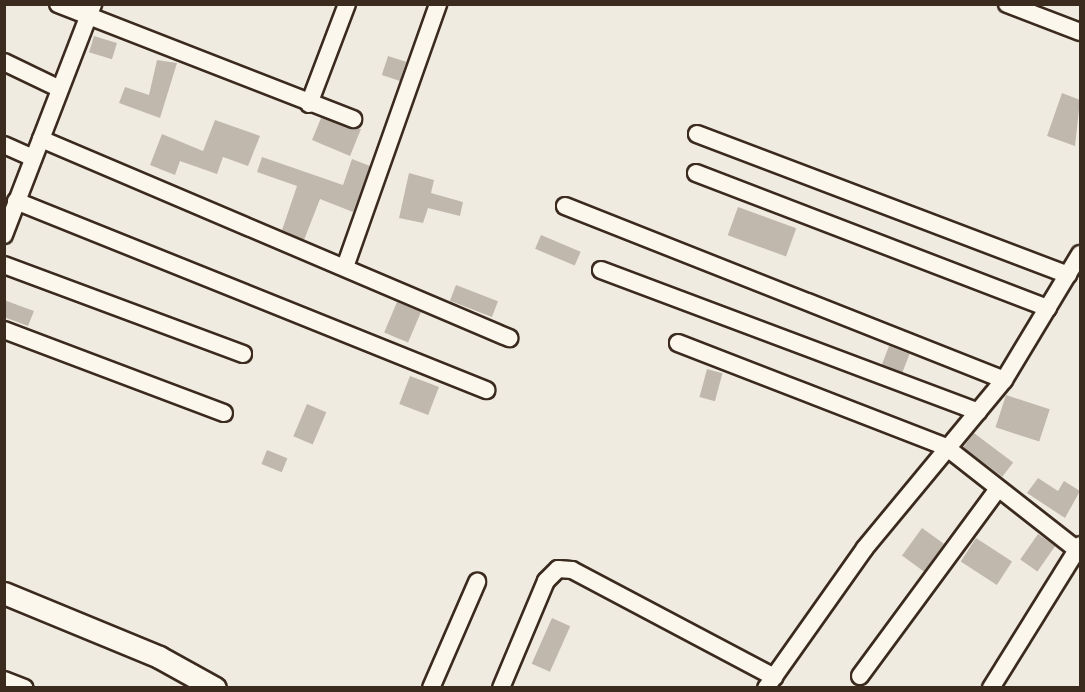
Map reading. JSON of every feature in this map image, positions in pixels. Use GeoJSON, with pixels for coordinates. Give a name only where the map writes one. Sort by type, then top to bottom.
{"type":"FeatureCollection","features":[{"type":"Feature","properties":{"kind":"street"},"geometry":{"type":"LineString","coordinates":[[58,4],[90,11],[309,104],[352,119]]}},
{"type":"Feature","properties":{"kind":"street"},"geometry":{"type":"LineString","coordinates":[[309,104],[347,4]]}},
{"type":"Feature","properties":{"kind":"street"},"geometry":{"type":"LineString","coordinates":[[345,267],[438,4]]}},
{"type":"Feature","properties":{"kind":"street"},"geometry":{"type":"LineString","coordinates":[[1006,4],[1080,32]]}},
{"type":"Feature","properties":{"kind":"street"},"geometry":{"type":"LineString","coordinates":[[4,235],[90,11]]}},
{"type":"Feature","properties":{"kind":"street"},"geometry":{"type":"LineString","coordinates":[[4,62],[60,89]]}},
{"type":"Feature","properties":{"kind":"street"},"geometry":{"type":"LineString","coordinates":[[697,134],[1068,275]]}},
{"type":"Feature","properties":{"kind":"street"},"geometry":{"type":"LineString","coordinates":[[41,139],[509,338]]}},
{"type":"Feature","properties":{"kind":"street"},"geometry":{"type":"LineString","coordinates":[[4,145],[33,158]]}},
{"type":"Feature","properties":{"kind":"street"},"geometry":{"type":"LineString","coordinates":[[696,173],[1048,308]]}},
{"type":"Feature","properties":{"kind":"street"},"geometry":{"type":"LineString","coordinates":[[16,201],[486,390]]}},
{"type":"Feature","properties":{"kind":"street"},"geometry":{"type":"LineString","coordinates":[[565,206],[1004,380]]}},
{"type":"Feature","properties":{"kind":"street"},"geometry":{"type":"LineString","coordinates":[[501,687],[546,581],[558,569],[572,570],[770,682],[946,447],[1004,380],[1080,254]]}},
{"type":"Feature","properties":{"kind":"street"},"geometry":{"type":"LineString","coordinates":[[4,265],[243,354]]}},
{"type":"Feature","properties":{"kind":"street"},"geometry":{"type":"LineString","coordinates":[[601,270],[978,412]]}},
{"type":"Feature","properties":{"kind":"street"},"geometry":{"type":"LineString","coordinates":[[4,330],[224,413]]}},
{"type":"Feature","properties":{"kind":"street"},"geometry":{"type":"LineString","coordinates":[[678,343],[946,447],[997,490],[1079,549],[1064,579],[991,687]]}},
{"type":"Feature","properties":{"kind":"street"},"geometry":{"type":"LineString","coordinates":[[860,676],[997,490]]}},
{"type":"Feature","properties":{"kind":"street"},"geometry":{"type":"LineString","coordinates":[[431,687],[477,582]]}},
{"type":"Feature","properties":{"kind":"street"},"geometry":{"type":"LineString","coordinates":[[4,593],[159,657],[215,687]]}},
{"type":"Feature","properties":{"kind":"street"},"geometry":{"type":"LineString","coordinates":[[4,680],[25,687]]}},
{"type":"Feature","properties":{"kind":"building"},"geometry":{"type":"Polygon","coordinates":[[[94,36],[117,43],[112,59],[89,52],[94,36]]]}},
{"type":"Feature","properties":{"kind":"building"},"geometry":{"type":"Polygon","coordinates":[[[388,56],[406,62],[400,81],[382,75],[388,56]]]}},
{"type":"Feature","properties":{"kind":"building"},"geometry":{"type":"Polygon","coordinates":[[[157,60],[177,63],[160,118],[119,103],[125,87],[149,95],[157,60]]]}},
{"type":"Feature","properties":{"kind":"building"},"geometry":{"type":"Polygon","coordinates":[[[1062,93],[1080,100],[1075,146],[1047,136],[1062,93]]]}},
{"type":"Feature","properties":{"kind":"building"},"geometry":{"type":"Polygon","coordinates":[[[321,118],[361,129],[350,156],[312,140],[321,118]]]}},
{"type":"Feature","properties":{"kind":"building"},"geometry":{"type":"Polygon","coordinates":[[[215,120],[260,136],[248,166],[223,157],[217,174],[180,161],[175,175],[150,165],[162,134],[203,151],[215,120]]]}},
{"type":"Feature","properties":{"kind":"building"},"geometry":{"type":"Polygon","coordinates":[[[262,157],[343,185],[352,159],[370,166],[353,212],[320,199],[304,240],[282,230],[297,186],[257,172],[262,157]]]}},
{"type":"Feature","properties":{"kind":"building"},"geometry":{"type":"Polygon","coordinates":[[[409,173],[434,180],[431,193],[463,202],[460,216],[428,208],[423,223],[399,218],[409,173]]]}},
{"type":"Feature","properties":{"kind":"building"},"geometry":{"type":"Polygon","coordinates":[[[738,207],[796,228],[786,256],[728,235],[738,207]]]}},
{"type":"Feature","properties":{"kind":"building"},"geometry":{"type":"Polygon","coordinates":[[[541,235],[581,252],[575,266],[535,249],[541,235]]]}},
{"type":"Feature","properties":{"kind":"building"},"geometry":{"type":"Polygon","coordinates":[[[456,285],[498,301],[492,317],[450,301],[456,285]]]}},
{"type":"Feature","properties":{"kind":"building"},"geometry":{"type":"Polygon","coordinates":[[[4,300],[34,311],[28,326],[4,317],[4,300]]]}},
{"type":"Feature","properties":{"kind":"building"},"geometry":{"type":"Polygon","coordinates":[[[397,302],[421,312],[408,343],[384,332],[397,302]]]}},
{"type":"Feature","properties":{"kind":"building"},"geometry":{"type":"Polygon","coordinates":[[[889,346],[910,354],[902,373],[882,365],[889,346]]]}},
{"type":"Feature","properties":{"kind":"building"},"geometry":{"type":"Polygon","coordinates":[[[707,369],[722,373],[715,401],[699,397],[707,369]]]}},
{"type":"Feature","properties":{"kind":"building"},"geometry":{"type":"Polygon","coordinates":[[[410,376],[439,387],[428,415],[399,404],[410,376]]]}},
{"type":"Feature","properties":{"kind":"building"},"geometry":{"type":"Polygon","coordinates":[[[1006,395],[1050,409],[1039,442],[995,427],[1006,395]]]}},
{"type":"Feature","properties":{"kind":"building"},"geometry":{"type":"Polygon","coordinates":[[[307,404],[326,412],[313,444],[293,436],[307,404]]]}},
{"type":"Feature","properties":{"kind":"building"},"geometry":{"type":"Polygon","coordinates":[[[974,433],[1013,462],[1002,477],[963,447],[974,433]]]}},
{"type":"Feature","properties":{"kind":"building"},"geometry":{"type":"Polygon","coordinates":[[[267,450],[287,458],[282,472],[261,464],[267,450]]]}},
{"type":"Feature","properties":{"kind":"building"},"geometry":{"type":"Polygon","coordinates":[[[1038,478],[1058,491],[1064,481],[1080,491],[1065,518],[1027,493],[1038,478]]]}},
{"type":"Feature","properties":{"kind":"building"},"geometry":{"type":"Polygon","coordinates":[[[922,528],[944,544],[924,571],[902,556],[922,528]]]}},
{"type":"Feature","properties":{"kind":"building"},"geometry":{"type":"Polygon","coordinates":[[[1038,534],[1055,546],[1037,571],[1020,559],[1038,534]]]}},
{"type":"Feature","properties":{"kind":"building"},"geometry":{"type":"Polygon","coordinates":[[[976,538],[1012,561],[997,585],[961,561],[976,538]]]}},
{"type":"Feature","properties":{"kind":"building"},"geometry":{"type":"Polygon","coordinates":[[[552,618],[570,626],[550,672],[532,664],[552,618]]]}}]}
